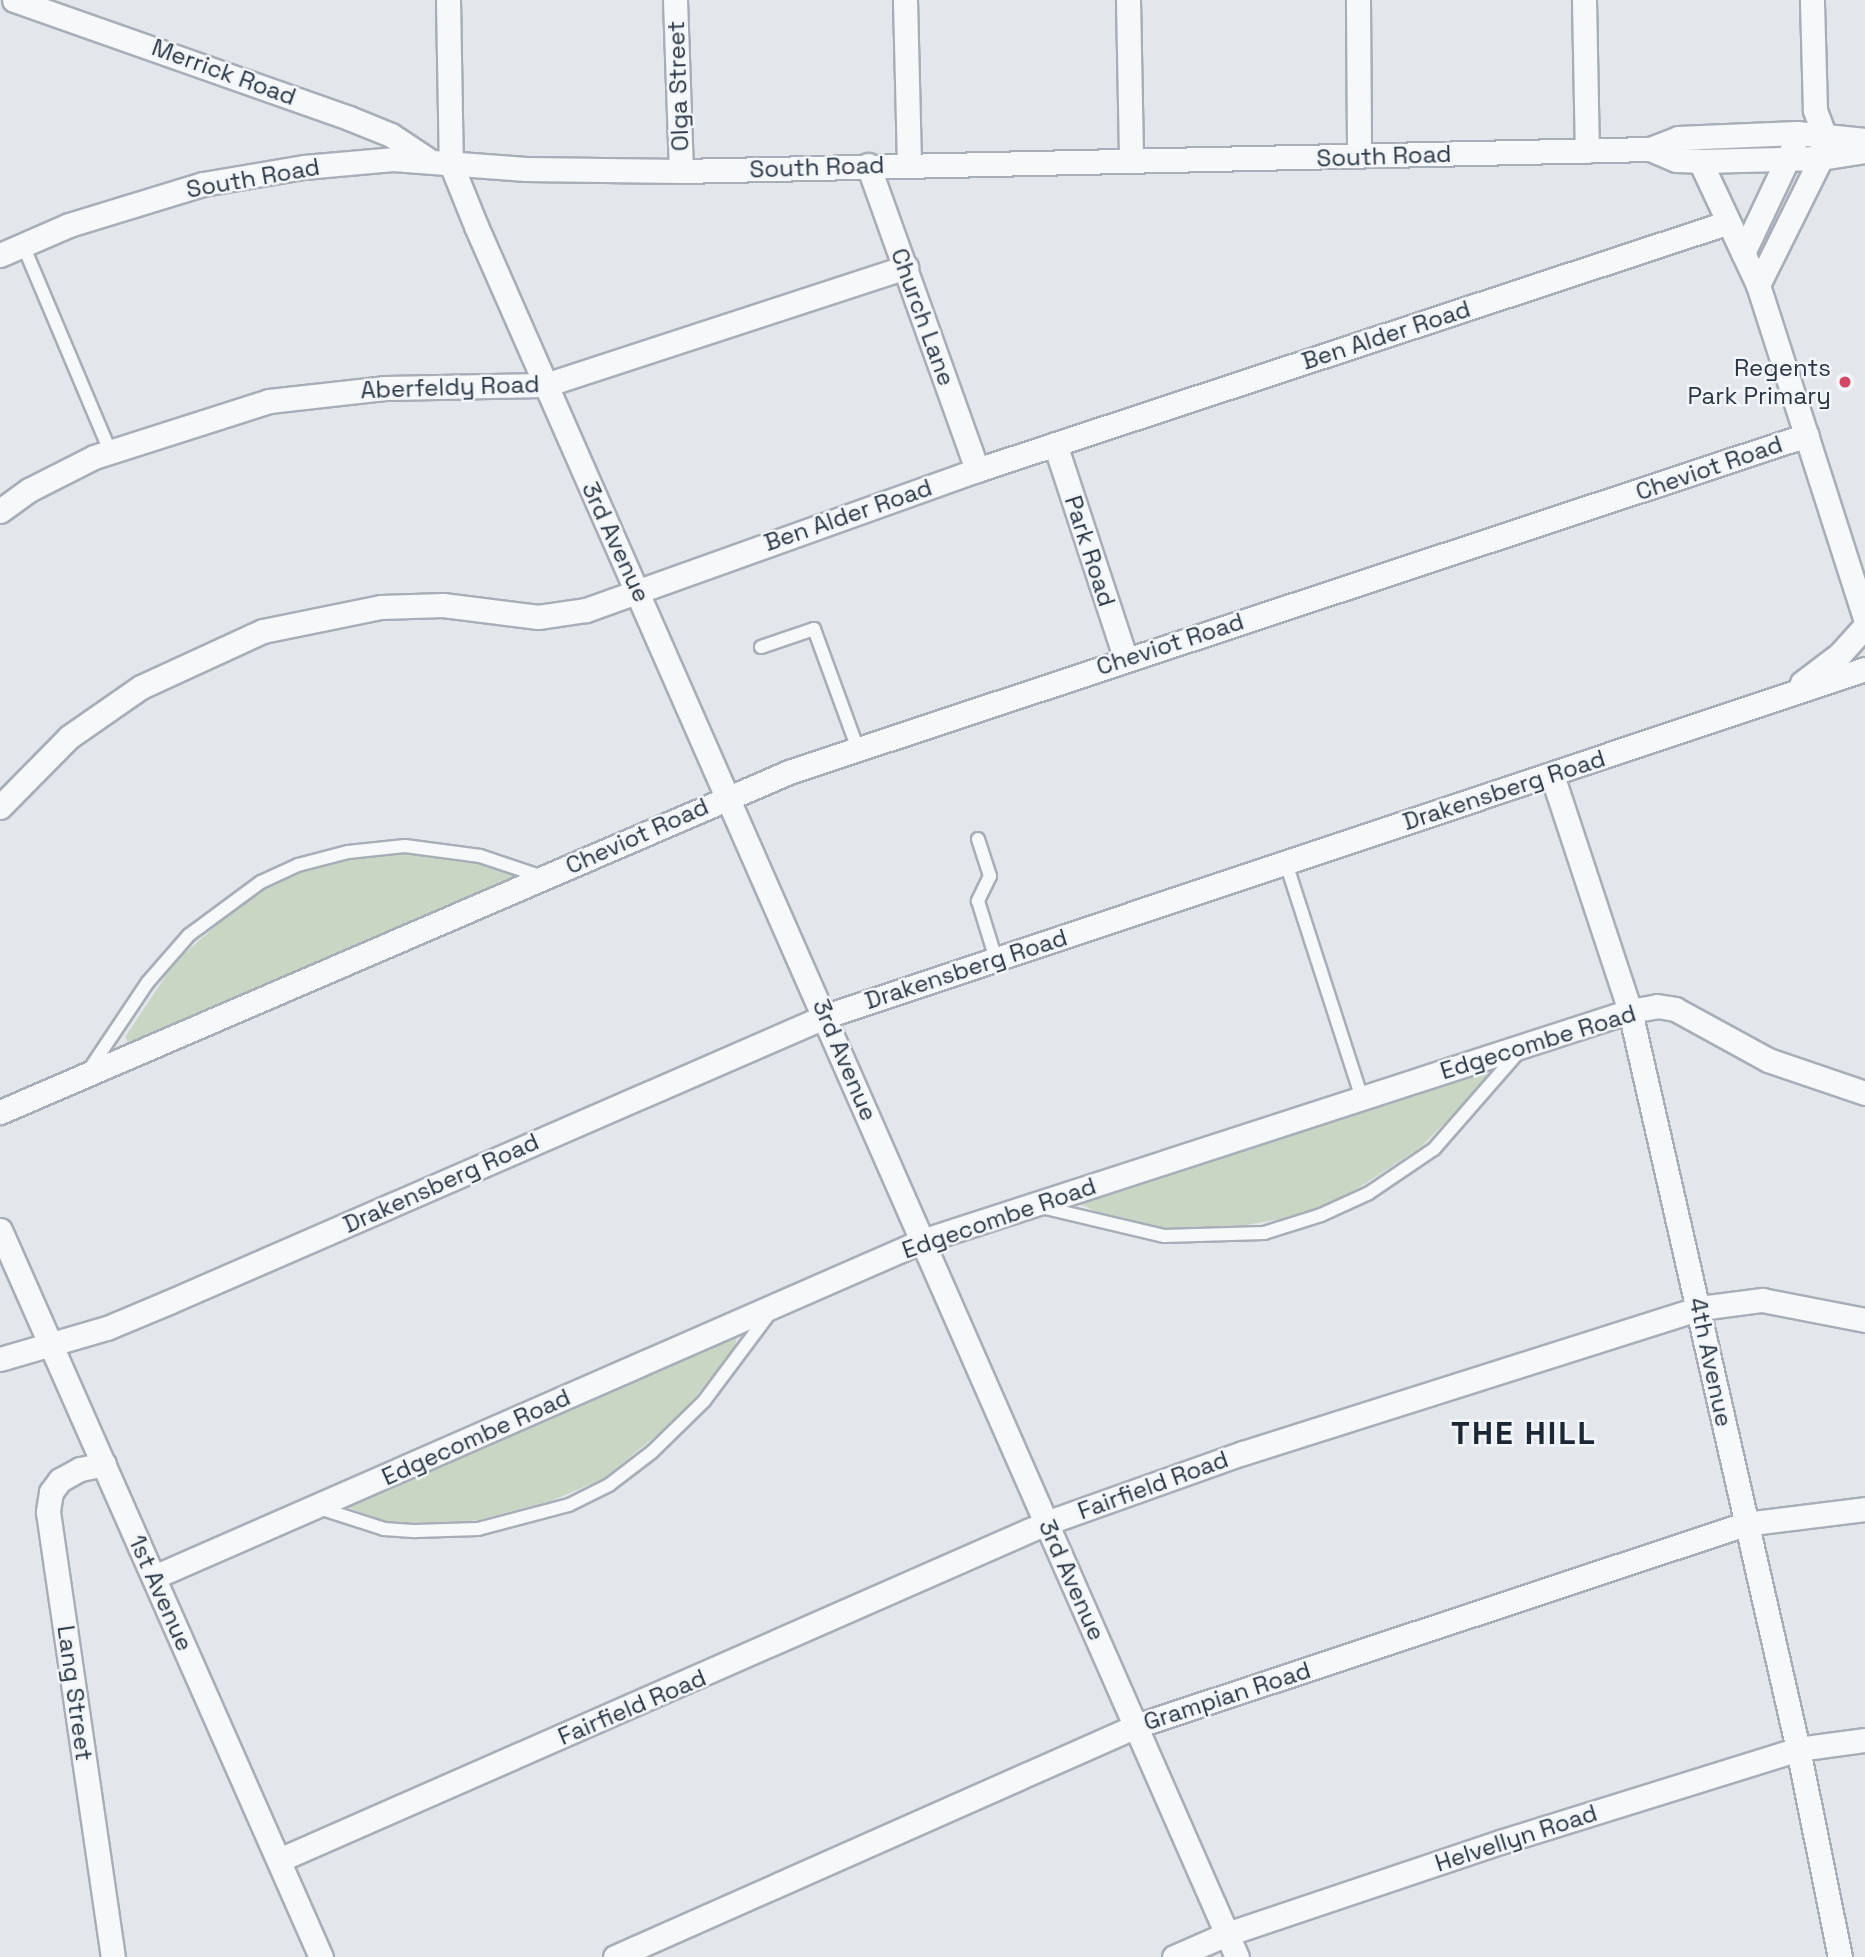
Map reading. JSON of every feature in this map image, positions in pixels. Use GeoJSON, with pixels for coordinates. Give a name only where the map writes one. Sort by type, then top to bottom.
{"type":"FeatureCollection","features":[{"type":"Feature","properties":{"kind":"street","name":"Merrick Road"},"geometry":{"type":"LineString","coordinates":[[14,0],[349,118],[391,135],[427,159]]}},
{"type":"Feature","properties":{"kind":"street"},"geometry":{"type":"LineString","coordinates":[[449,0],[451,164]]}},
{"type":"Feature","properties":{"kind":"street","name":"Olga Street"},"geometry":{"type":"LineString","coordinates":[[675,0],[681,171]]}},
{"type":"Feature","properties":{"kind":"street"},"geometry":{"type":"LineString","coordinates":[[905,0],[908,165]]}},
{"type":"Feature","properties":{"kind":"street"},"geometry":{"type":"LineString","coordinates":[[1128,0],[1131,161]]}},
{"type":"Feature","properties":{"kind":"street"},"geometry":{"type":"LineString","coordinates":[[1358,0],[1359,156]]}},
{"type":"Feature","properties":{"kind":"street"},"geometry":{"type":"LineString","coordinates":[[1584,0],[1587,151]]}},
{"type":"Feature","properties":{"kind":"street"},"geometry":{"type":"LineString","coordinates":[[1758,285],[1821,158],[1824,134],[1815,110],[1812,0]]}},
{"type":"Feature","properties":{"kind":"street"},"geometry":{"type":"LineString","coordinates":[[1743,253],[1791,158],[1797,133],[1815,110]]}},
{"type":"Feature","properties":{"kind":"street","name":"South Road"},"geometry":{"type":"LineString","coordinates":[[0,255],[69,225],[202,184],[304,167],[427,159],[451,164],[681,171],[1650,149],[1678,138],[1797,133],[1865,140]]}},
{"type":"Feature","properties":{"kind":"street","name":"South Road"},"geometry":{"type":"LineString","coordinates":[[1650,149],[1676,160],[1700,162],[1821,158],[1865,151]]}},
{"type":"Feature","properties":{"kind":"street"},"geometry":{"type":"LineString","coordinates":[[1700,162],[1726,223],[1758,285],[1864,613],[1840,654],[1782,697]]}},
{"type":"Feature","properties":{"kind":"street","name":"3rd Avenue"},"geometry":{"type":"LineString","coordinates":[[451,164],[545,386],[639,589],[690,717],[826,1016],[1237,1957]]}},
{"type":"Feature","properties":{"kind":"street","name":"Church Lane"},"geometry":{"type":"LineString","coordinates":[[868,165],[977,470]]}},
{"type":"Feature","properties":{"kind":"street","name":"Ben Alder Road"},"geometry":{"type":"LineString","coordinates":[[0,807],[69,737],[141,687],[263,631],[381,607],[443,605],[562,616],[977,470],[1726,223]]}},
{"type":"Feature","properties":{"kind":"street","name":"Aberfeldy Road"},"geometry":{"type":"LineString","coordinates":[[0,511],[29,490],[110,452],[269,401],[384,388],[545,386],[906,267]]}},
{"type":"Feature","properties":{"kind":"street","name":"Cheviot Road"},"geometry":{"type":"LineString","coordinates":[[0,1112],[727,796],[1125,657],[1807,435]]}},
{"type":"Feature","properties":{"kind":"street","name":"Park Road"},"geometry":{"type":"LineString","coordinates":[[1055,444],[1125,657]]}},
{"type":"Feature","properties":{"kind":"street","name":"Drakensberg Road"},"geometry":{"type":"LineString","coordinates":[[0,1359],[51,1346],[169,1302],[826,1016],[1865,669]]}},
{"type":"Feature","properties":{"kind":"street","name":"4th Avenue"},"geometry":{"type":"LineString","coordinates":[[1552,775],[1630,1011],[1700,1308],[1745,1524],[1798,1749],[1840,1957]]}},
{"type":"Feature","properties":{"kind":"street","name":"Edgecombe Road"},"geometry":{"type":"LineString","coordinates":[[154,1577],[922,1241],[1630,1011],[1657,1006],[1675,1009],[1768,1060],[1865,1093]]}},
{"type":"Feature","properties":{"kind":"street","name":"1st Avenue"},"geometry":{"type":"LineString","coordinates":[[0,1230],[321,1957]]}},
{"type":"Feature","properties":{"kind":"street","name":"Fairfield Road"},"geometry":{"type":"LineString","coordinates":[[279,1860],[1046,1523],[1243,1453],[1700,1308],[1762,1300],[1865,1320]]}},
{"type":"Feature","properties":{"kind":"street","name":"Lang Street"},"geometry":{"type":"LineString","coordinates":[[104,1464],[80,1469],[60,1480],[51,1492],[48,1512],[113,1957]]}},
{"type":"Feature","properties":{"kind":"street","name":"Grampian Road"},"geometry":{"type":"LineString","coordinates":[[615,1957],[1136,1726],[1745,1524],[1865,1508]]}},
{"type":"Feature","properties":{"kind":"street","name":"Helvellyn Road"},"geometry":{"type":"LineString","coordinates":[[1174,1957],[1227,1934],[1500,1842],[1798,1749],[1865,1740]]}},
{"type":"Feature","properties":{"kind":"lane"},"geometry":{"type":"LineString","coordinates":[[23,245],[110,452]]}},
{"type":"Feature","properties":{"kind":"lane"},"geometry":{"type":"LineString","coordinates":[[761,647],[814,629],[858,749]]}},
{"type":"Feature","properties":{"kind":"lane"},"geometry":{"type":"LineString","coordinates":[[978,839],[990,876],[978,901],[996,959]]}},
{"type":"Feature","properties":{"kind":"lane","name":"Cheviot Road"},"geometry":{"type":"LineString","coordinates":[[87,1073],[148,982],[190,936],[261,882],[298,865],[348,852],[405,845],[480,856],[543,877]]}},
{"type":"Feature","properties":{"kind":"lane"},"geometry":{"type":"LineString","coordinates":[[1286,863],[1362,1098]]}},
{"type":"Feature","properties":{"kind":"lane"},"geometry":{"type":"LineString","coordinates":[[1034,1205],[1164,1236],[1264,1233],[1321,1216],[1369,1193],[1434,1149],[1525,1045]]}},
{"type":"Feature","properties":{"kind":"lane"},"geometry":{"type":"LineString","coordinates":[[316,1507],[384,1529],[416,1531],[478,1529],[569,1505],[609,1485],[652,1452],[704,1401],[773,1308]]}},
{"type":"Feature","properties":{"kind":"green space"},"geometry":{"type":"Polygon","coordinates":[[[380,848],[427,848],[522,877],[131,1047],[125,1037],[175,962],[264,883],[314,863],[380,848]]]}},
{"type":"Feature","properties":{"kind":"green space"},"geometry":{"type":"Polygon","coordinates":[[[1489,1065],[1484,1083],[1421,1147],[1340,1200],[1287,1218],[1212,1231],[1161,1231],[1125,1225],[1080,1204],[1489,1065]]]}},
{"type":"Feature","properties":{"kind":"green space"},"geometry":{"type":"Polygon","coordinates":[[[738,1329],[735,1348],[678,1418],[603,1479],[551,1501],[478,1520],[427,1526],[390,1523],[344,1506],[738,1329]]]}},
{"type":"Feature","properties":{"kind":"place","name":"Regents Park Primary"},"geometry":{"type":"Point","coordinates":[1845,382]}},
{"type":"Feature","properties":{"kind":"district","name":"THE HILL"},"geometry":{"type":"Point","coordinates":[1524,1433]}}]}
